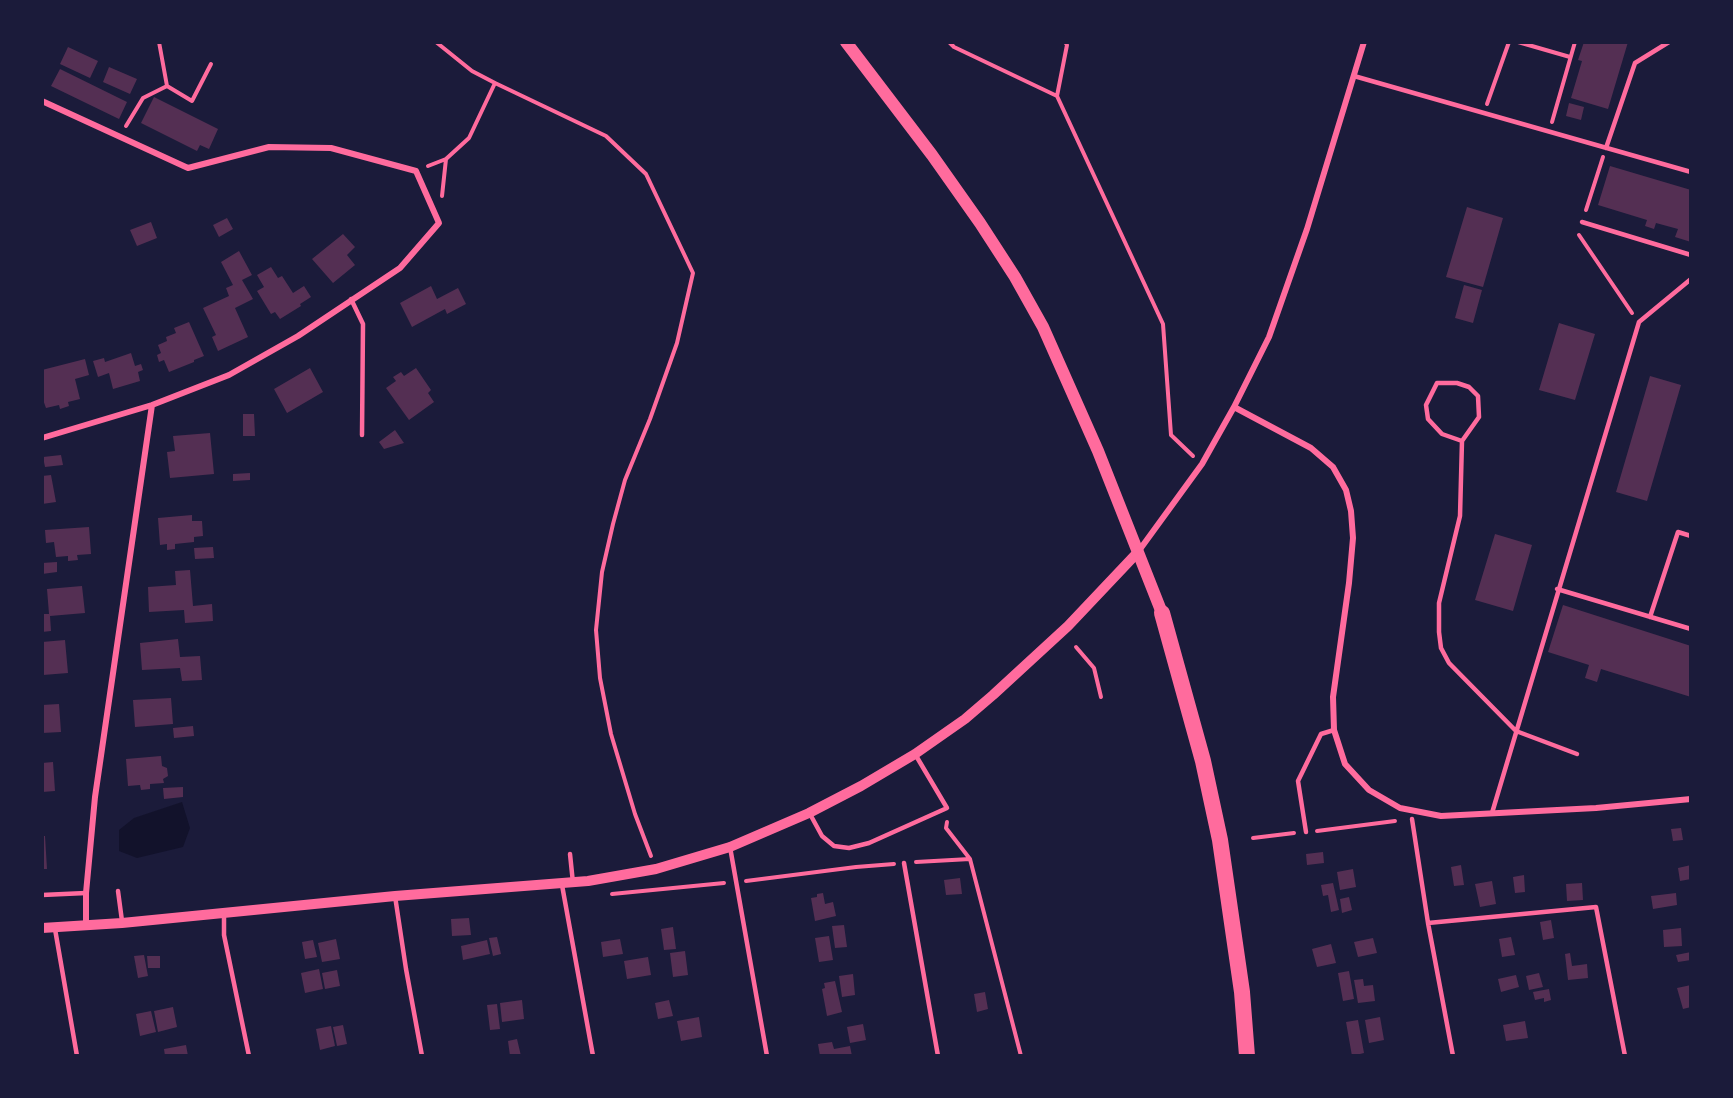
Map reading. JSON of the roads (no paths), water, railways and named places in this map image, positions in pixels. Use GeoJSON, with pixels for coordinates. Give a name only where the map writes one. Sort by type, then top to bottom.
{"type":"FeatureCollection","features":[{"type":"Feature","properties":{"kind":"highway"},"geometry":{"type":"LineString","coordinates":[[1162,613],[1203,761],[1220,840],[1241,980],[1247,1056]]}},
{"type":"Feature","properties":{"kind":"main road"},"geometry":{"type":"LineString","coordinates":[[846,42],[932,155],[1015,277],[1043,327],[1098,451],[1162,613]]}},
{"type":"Feature","properties":{"kind":"street"},"geometry":{"type":"LineString","coordinates":[[42,928],[122,923],[567,883],[656,869],[730,847],[809,813],[915,754],[965,719],[993,695],[1092,602],[1138,552],[1202,464],[1269,337],[1307,229],[1364,42]]}},
{"type":"Feature","properties":{"kind":"street"},"geometry":{"type":"LineString","coordinates":[[42,101],[188,168],[269,147],[330,148],[416,171],[439,223],[400,268],[298,336],[229,375],[152,405],[42,438]]}},
{"type":"Feature","properties":{"kind":"street"},"geometry":{"type":"LineString","coordinates":[[86,925],[86,893],[95,797],[152,405]]}},
{"type":"Feature","properties":{"kind":"street"},"geometry":{"type":"LineString","coordinates":[[1234,407],[1311,448],[1333,467],[1346,490],[1351,511],[1353,538],[1333,697],[1334,730],[1345,764],[1369,790],[1400,808],[1441,816],[1596,808],[1691,799]]}},
{"type":"Feature","properties":{"kind":"lane"},"geometry":{"type":"LineString","coordinates":[[1606,148],[1635,63],[1669,42]]}},
{"type":"Feature","properties":{"kind":"lane"},"geometry":{"type":"LineString","coordinates":[[1354,76],[1691,172]]}},
{"type":"Feature","properties":{"kind":"lane"},"geometry":{"type":"LineString","coordinates":[[1582,222],[1691,255]]}},
{"type":"Feature","properties":{"kind":"lane"},"geometry":{"type":"LineString","coordinates":[[1492,813],[1557,589],[1639,322],[1691,279]]}},
{"type":"Feature","properties":{"kind":"lane"},"geometry":{"type":"LineString","coordinates":[[351,299],[363,324],[362,435]]}},
{"type":"Feature","properties":{"kind":"lane"},"geometry":{"type":"LineString","coordinates":[[1462,441],[1442,434],[1428,419],[1426,405],[1437,383],[1457,383],[1469,387],[1478,396],[1479,417],[1462,441],[1460,516],[1439,603],[1441,648],[1449,663],[1516,731],[1577,754]]}},
{"type":"Feature","properties":{"kind":"lane"},"geometry":{"type":"LineString","coordinates":[[1650,617],[1678,532],[1691,536]]}},
{"type":"Feature","properties":{"kind":"lane"},"geometry":{"type":"LineString","coordinates":[[1557,589],[1691,629]]}},
{"type":"Feature","properties":{"kind":"lane"},"geometry":{"type":"LineString","coordinates":[[1306,832],[1298,782],[1321,734],[1334,730]]}},
{"type":"Feature","properties":{"kind":"lane"},"geometry":{"type":"LineString","coordinates":[[809,813],[822,836],[834,846],[849,848],[869,843],[947,808],[915,754]]}},
{"type":"Feature","properties":{"kind":"lane"},"geometry":{"type":"LineString","coordinates":[[1412,819],[1428,923],[1453,1056]]}},
{"type":"Feature","properties":{"kind":"lane"},"geometry":{"type":"LineString","coordinates":[[730,847],[767,1056]]}},
{"type":"Feature","properties":{"kind":"lane"},"geometry":{"type":"LineString","coordinates":[[570,854],[567,883],[593,1056]]}},
{"type":"Feature","properties":{"kind":"lane"},"geometry":{"type":"LineString","coordinates":[[904,863],[939,1056]]}},
{"type":"Feature","properties":{"kind":"lane"},"geometry":{"type":"LineString","coordinates":[[118,891],[122,923]]}},
{"type":"Feature","properties":{"kind":"lane"},"geometry":{"type":"LineString","coordinates":[[42,896],[86,893]]}},
{"type":"Feature","properties":{"kind":"lane"},"geometry":{"type":"LineString","coordinates":[[395,897],[422,1056]]}},
{"type":"Feature","properties":{"kind":"lane"},"geometry":{"type":"LineString","coordinates":[[1428,923],[1596,907],[1625,1056]]}},
{"type":"Feature","properties":{"kind":"lane"},"geometry":{"type":"LineString","coordinates":[[224,914],[224,935],[249,1056]]}},
{"type":"Feature","properties":{"kind":"lane"},"geometry":{"type":"LineString","coordinates":[[54,927],[77,1056]]}}]}
